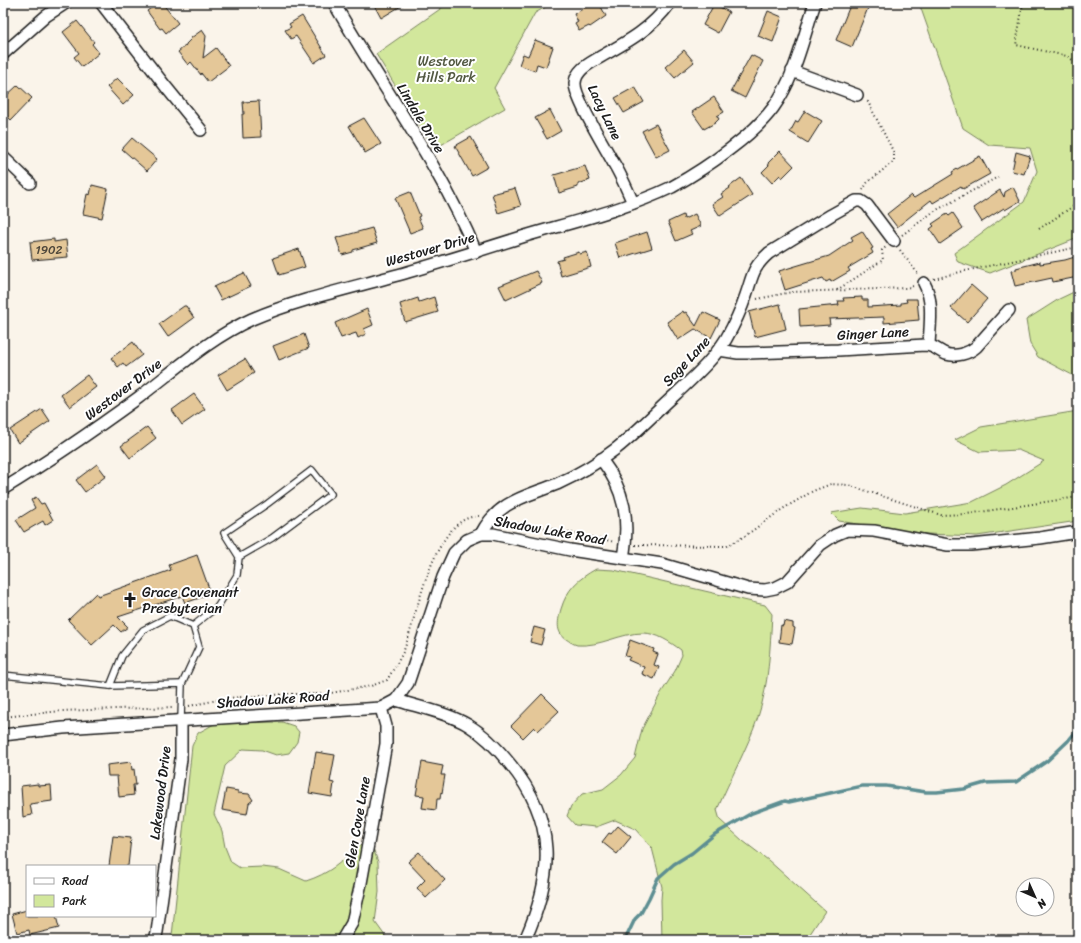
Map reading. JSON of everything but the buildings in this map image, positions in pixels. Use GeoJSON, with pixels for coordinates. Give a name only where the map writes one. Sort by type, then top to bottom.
{"type":"FeatureCollection","features":[{"type":"Feature","properties":{"kind":"street"},"geometry":{"type":"LineString","coordinates":[[3,54],[46,16],[66,3]]}},
{"type":"Feature","properties":{"kind":"street"},"geometry":{"type":"LineString","coordinates":[[102,3],[166,88],[201,130]]}},
{"type":"Feature","properties":{"kind":"street","name":"Lindale Drive"},"geometry":{"type":"LineString","coordinates":[[334,3],[431,163],[453,202],[476,252]]}},
{"type":"Feature","properties":{"kind":"street","name":"Lacy Lane"},"geometry":{"type":"LineString","coordinates":[[633,203],[614,163],[577,96],[575,83],[577,76],[584,67],[638,36],[659,17],[670,3]]}},
{"type":"Feature","properties":{"kind":"street","name":"Westover Drive"},"geometry":{"type":"LineString","coordinates":[[3,490],[102,424],[209,343],[233,328],[255,318],[308,300],[572,224],[659,193],[685,180],[721,156],[744,138],[760,124],[773,107],[782,93],[792,71],[815,3]]}},
{"type":"Feature","properties":{"kind":"street"},"geometry":{"type":"LineString","coordinates":[[792,71],[857,96]]}},
{"type":"Feature","properties":{"kind":"street"},"geometry":{"type":"LineString","coordinates":[[3,157],[30,183]]}},
{"type":"Feature","properties":{"kind":"street"},"geometry":{"type":"LineString","coordinates":[[856,201],[861,201],[867,205],[894,241]]}},
{"type":"Feature","properties":{"kind":"street","name":"Sage Lane"},"geometry":{"type":"LineString","coordinates":[[481,534],[491,518],[508,504],[518,498],[558,483],[601,459],[652,417],[719,350],[734,325],[744,302],[755,268],[760,261],[769,253],[856,201]]}},
{"type":"Feature","properties":{"kind":"street"},"geometry":{"type":"LineString","coordinates":[[924,283],[929,292],[929,345]]}},
{"type":"Feature","properties":{"kind":"street","name":"Ginger Lane"},"geometry":{"type":"LineString","coordinates":[[719,350],[748,353],[929,345],[946,354],[964,354],[971,352],[1009,310]]}},
{"type":"Feature","properties":{"kind":"street"},"geometry":{"type":"LineString","coordinates":[[601,459],[614,478],[624,504],[626,524],[625,544],[622,558]]}},
{"type":"Feature","properties":{"kind":"street","name":"Shadow Lake Road"},"geometry":{"type":"LineString","coordinates":[[3,735],[63,728],[381,708],[396,700],[408,683],[443,577],[454,553],[467,540],[481,534],[493,534],[570,550],[662,564],[748,589],[765,590],[775,588],[787,582],[820,545],[835,535],[847,530],[874,531],[948,545],[971,545],[1040,538],[1078,532]]}},
{"type":"Feature","properties":{"kind":"street"},"geometry":{"type":"LineString","coordinates":[[396,700],[454,718],[483,735],[499,750],[518,773],[535,801],[543,827],[546,856],[545,875],[540,898],[525,940]]}},
{"type":"Feature","properties":{"kind":"street","name":"Glen Cove Lane"},"geometry":{"type":"LineString","coordinates":[[342,940],[352,923],[386,744],[386,726],[381,708]]}},
{"type":"Feature","properties":{"kind":"street","name":"Lakewood Drive"},"geometry":{"type":"LineString","coordinates":[[155,940],[181,759],[181,720]]}},
{"type":"Feature","properties":{"kind":"lane"},"geometry":{"type":"LineString","coordinates":[[193,626],[218,606],[237,575],[239,557],[224,533],[267,504],[312,470],[331,494],[272,538],[239,557]]}},
{"type":"Feature","properties":{"kind":"lane"},"geometry":{"type":"LineString","coordinates":[[110,686],[122,656],[144,630],[170,616],[193,626],[199,646],[182,684],[181,720]]}},
{"type":"Feature","properties":{"kind":"lane"},"geometry":{"type":"LineString","coordinates":[[3,675],[110,686],[182,684]]}},
{"type":"Feature","properties":{"kind":"path"},"geometry":{"type":"LineString","coordinates":[[1023,3],[1016,45],[1067,56],[1078,64]]}},
{"type":"Feature","properties":{"kind":"path"},"geometry":{"type":"LineString","coordinates":[[856,201],[868,183],[894,161],[894,153],[868,102],[857,96]]}},
{"type":"Feature","properties":{"kind":"path"},"geometry":{"type":"LineString","coordinates":[[836,291],[883,260],[882,250],[933,212],[998,177]]}},
{"type":"Feature","properties":{"kind":"path"},"geometry":{"type":"LineString","coordinates":[[1039,229],[1078,203]]}},
{"type":"Feature","properties":{"kind":"path"},"geometry":{"type":"LineString","coordinates":[[894,241],[924,283]]}},
{"type":"Feature","properties":{"kind":"path"},"geometry":{"type":"LineString","coordinates":[[744,302],[792,292],[907,288],[960,272],[1078,247]]}},
{"type":"Feature","properties":{"kind":"path"},"geometry":{"type":"LineString","coordinates":[[3,717],[61,711],[181,707],[227,698],[288,694],[325,694],[371,686],[387,680],[403,651],[428,572],[438,549],[452,530],[462,520],[477,516],[558,530],[625,544],[727,546],[745,536],[781,510],[813,492],[831,484],[848,485],[940,515],[967,514],[1078,497]]}},
{"type":"Feature","properties":{"kind":"green space","name":"Westover Hills Park"},"geometry":{"type":"Polygon","coordinates":[[[441,3],[553,3],[535,13],[494,88],[505,108],[434,149],[376,54],[443,7],[441,3]]]}},
{"type":"Feature","properties":{"kind":"green space"},"geometry":{"type":"Polygon","coordinates":[[[919,3],[1078,3],[1078,238],[990,273],[958,262],[954,253],[1024,202],[1037,171],[1030,148],[989,145],[963,128],[919,3]]]}},
{"type":"Feature","properties":{"kind":"green space"},"geometry":{"type":"Polygon","coordinates":[[[1078,290],[1078,378],[1038,357],[1030,344],[1026,320],[1059,299],[1078,290]]]}},
{"type":"Feature","properties":{"kind":"green space"},"geometry":{"type":"Polygon","coordinates":[[[1078,411],[1078,521],[977,536],[927,534],[870,526],[839,521],[831,513],[862,508],[905,513],[972,502],[1006,485],[1044,461],[1018,450],[980,452],[955,440],[981,427],[1078,411]]]}},
{"type":"Feature","properties":{"kind":"green space"},"geometry":{"type":"Polygon","coordinates":[[[596,569],[614,570],[765,605],[772,614],[771,640],[762,705],[749,741],[717,810],[720,820],[743,841],[768,860],[825,911],[806,940],[662,940],[662,887],[652,848],[635,829],[615,820],[596,827],[575,825],[567,816],[571,806],[582,794],[603,789],[621,775],[635,758],[642,729],[661,693],[675,671],[682,655],[681,650],[663,638],[648,633],[626,635],[594,644],[576,645],[560,633],[558,621],[566,596],[574,585],[596,569]]]}},
{"type":"Feature","properties":{"kind":"green space"},"geometry":{"type":"Polygon","coordinates":[[[282,722],[294,726],[299,732],[297,742],[289,753],[276,755],[262,750],[243,749],[225,766],[214,814],[222,831],[225,847],[231,862],[240,868],[262,867],[279,869],[306,881],[335,867],[358,845],[373,848],[378,862],[379,892],[375,922],[388,940],[170,940],[172,936],[192,746],[198,733],[216,723],[282,722]]]}},
{"type":"Feature","properties":{"kind":"waterway"},"geometry":{"type":"LineString","coordinates":[[625,940],[635,919],[641,913],[649,898],[658,878],[674,864],[692,853],[715,834],[752,813],[785,801],[789,802],[862,786],[886,786],[926,792],[937,792],[964,789],[985,783],[1016,782],[1047,761],[1078,729]]}},
{"type":"Feature","properties":{"kind":"place","name":"Grace Covenant Presbyterian"},"geometry":{"type":"Point","coordinates":[130,600]}}]}
